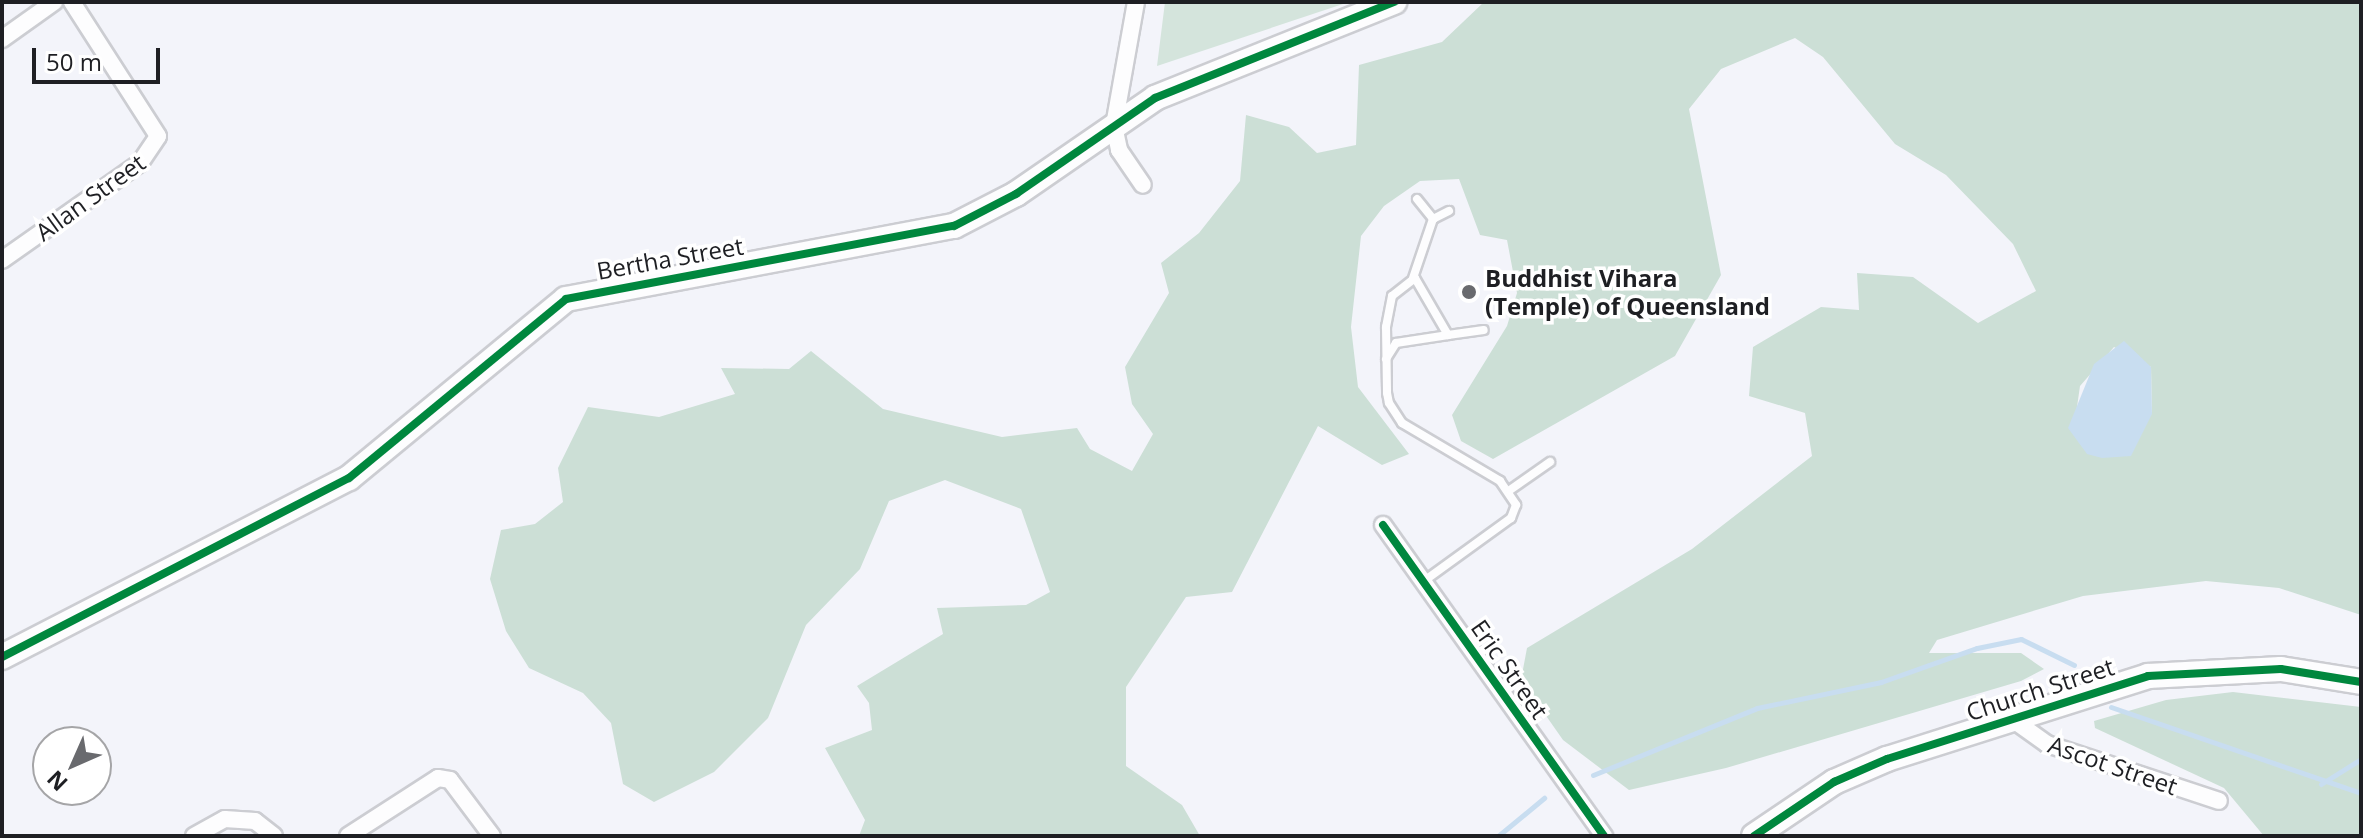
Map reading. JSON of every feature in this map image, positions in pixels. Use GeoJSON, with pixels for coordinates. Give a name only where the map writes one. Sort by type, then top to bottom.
{"type":"FeatureCollection","features":[{"type":"Feature","properties":{"kind":"street"},"geometry":{"type":"LineString","coordinates":[[2,39],[54,2]]}},
{"type":"Feature","properties":{"kind":"street","name":"Allan Street"},"geometry":{"type":"LineString","coordinates":[[2,260],[140,163],[158,136],[72,2]]}},
{"type":"Feature","properties":{"kind":"street"},"geometry":{"type":"LineString","coordinates":[[1136,2],[1114,126],[1119,150],[1143,185]]}},
{"type":"Feature","properties":{"kind":"street","name":"Bertha Street"},"geometry":{"type":"LineString","coordinates":[[2,657],[349,478],[566,299],[954,226],[1016,194],[1114,126],[1192,80],[1394,2]]}},
{"type":"Feature","properties":{"kind":"street","name":"Eric Street"},"geometry":{"type":"LineString","coordinates":[[1383,525],[1604,836]]}},
{"type":"Feature","properties":{"kind":"street","name":"Church Street"},"geometry":{"type":"LineString","coordinates":[[1754,836],[1834,782],[2012,719],[2148,676],[2281,669],[2361,682]]}},
{"type":"Feature","properties":{"kind":"street","name":"Ascot Street"},"geometry":{"type":"LineString","coordinates":[[2012,719],[2047,744],[2219,801]]}},
{"type":"Feature","properties":{"kind":"street"},"geometry":{"type":"LineString","coordinates":[[348,836],[438,778],[450,780],[492,836]]}},
{"type":"Feature","properties":{"kind":"street"},"geometry":{"type":"LineString","coordinates":[[194,836],[225,819],[255,821],[274,836]]}},
{"type":"Feature","properties":{"kind":"lane"},"geometry":{"type":"LineString","coordinates":[[1417,199],[1433,219]]}},
{"type":"Feature","properties":{"kind":"lane"},"geometry":{"type":"LineString","coordinates":[[1449,211],[1433,219],[1413,278],[1392,296],[1386,359],[1387,393],[1402,423],[1510,490]]}},
{"type":"Feature","properties":{"kind":"lane"},"geometry":{"type":"LineString","coordinates":[[1413,278],[1448,335]]}},
{"type":"Feature","properties":{"kind":"lane"},"geometry":{"type":"LineString","coordinates":[[1386,359],[1396,343],[1484,330]]}},
{"type":"Feature","properties":{"kind":"lane"},"geometry":{"type":"LineString","coordinates":[[1510,490],[1550,462]]}},
{"type":"Feature","properties":{"kind":"lane"},"geometry":{"type":"LineString","coordinates":[[1424,581],[1511,518],[1510,490]]}},
{"type":"Feature","properties":{"kind":"shaded area"},"geometry":{"type":"Polygon","coordinates":[[[1165,2],[1349,2],[1157,66],[1165,2]]]}},
{"type":"Feature","properties":{"kind":"green space"},"geometry":{"type":"Polygon","coordinates":[[[1484,2],[2361,2],[2361,615],[2279,588],[2206,581],[2083,596],[1937,640],[1929,653],[2021,653],[2044,669],[2021,681],[1726,768],[1629,790],[1563,740],[1521,680],[1527,648],[1692,549],[1812,456],[1805,413],[1749,396],[1753,347],[1821,307],[1859,310],[1857,273],[1913,277],[1978,323],[2036,291],[2013,244],[1946,175],[1895,144],[1823,57],[1795,38],[1721,69],[1689,109],[1721,275],[1675,356],[1493,459],[1461,441],[1452,415],[1507,326],[1517,293],[1507,240],[1480,235],[1459,179],[1420,181],[1384,206],[1361,236],[1351,327],[1358,387],[1409,454],[1382,465],[1318,426],[1232,592],[1186,597],[1126,687],[1126,766],[1182,805],[1200,836],[859,836],[865,820],[825,748],[872,730],[869,703],[857,686],[943,634],[937,608],[1026,605],[1050,592],[1021,509],[945,480],[889,501],[860,569],[806,625],[768,718],[714,772],[654,802],[623,784],[611,723],[583,693],[529,668],[506,631],[490,579],[501,530],[535,524],[563,502],[558,468],[588,407],[659,417],[735,394],[721,368],[789,369],[811,351],[883,409],[1002,437],[1077,428],[1090,449],[1132,471],[1153,434],[1132,404],[1125,367],[1169,293],[1161,263],[1199,233],[1240,181],[1246,115],[1289,127],[1317,153],[1356,145],[1359,65],[1442,42],[1484,2]],[[2114,347],[2080,386],[2075,421],[2152,414],[2151,367],[2114,347]]]}},
{"type":"Feature","properties":{"kind":"green space"},"geometry":{"type":"Polygon","coordinates":[[[2233,692],[2361,707],[2361,836],[2264,836],[2224,788],[2095,728],[2094,721],[2166,700],[2233,692]]]}},
{"type":"Feature","properties":{"kind":"water"},"geometry":{"type":"Polygon","coordinates":[[[2124,341],[2151,367],[2152,414],[2131,456],[2102,458],[2087,454],[2068,428],[2094,364],[2124,341]]]}},
{"type":"Feature","properties":{"kind":"waterway"},"geometry":{"type":"LineString","coordinates":[[1593,775],[1757,708],[1881,682],[1977,648],[2021,639],[2074,665]]}},
{"type":"Feature","properties":{"kind":"waterway"},"geometry":{"type":"LineString","coordinates":[[2111,707],[2361,793]]}},
{"type":"Feature","properties":{"kind":"waterway"},"geometry":{"type":"LineString","coordinates":[[2321,784],[2361,759]]}},
{"type":"Feature","properties":{"kind":"waterway"},"geometry":{"type":"LineString","coordinates":[[1498,836],[1544,798]]}},
{"type":"Feature","properties":{"kind":"cycle path"},"geometry":{"type":"LineString","coordinates":[[2,657],[349,478],[566,299],[954,226],[1016,194],[1155,98],[1394,2]]}},
{"type":"Feature","properties":{"kind":"cycle path"},"geometry":{"type":"LineString","coordinates":[[1383,525],[1604,836]]}},
{"type":"Feature","properties":{"kind":"cycle path"},"geometry":{"type":"LineString","coordinates":[[1754,836],[1834,782],[1887,759],[2148,676],[2281,669],[2361,682]]}},
{"type":"Feature","properties":{"kind":"place","name":"Buddhist Vihara (Temple) of Queensland"},"geometry":{"type":"Point","coordinates":[1469,292]}}]}
